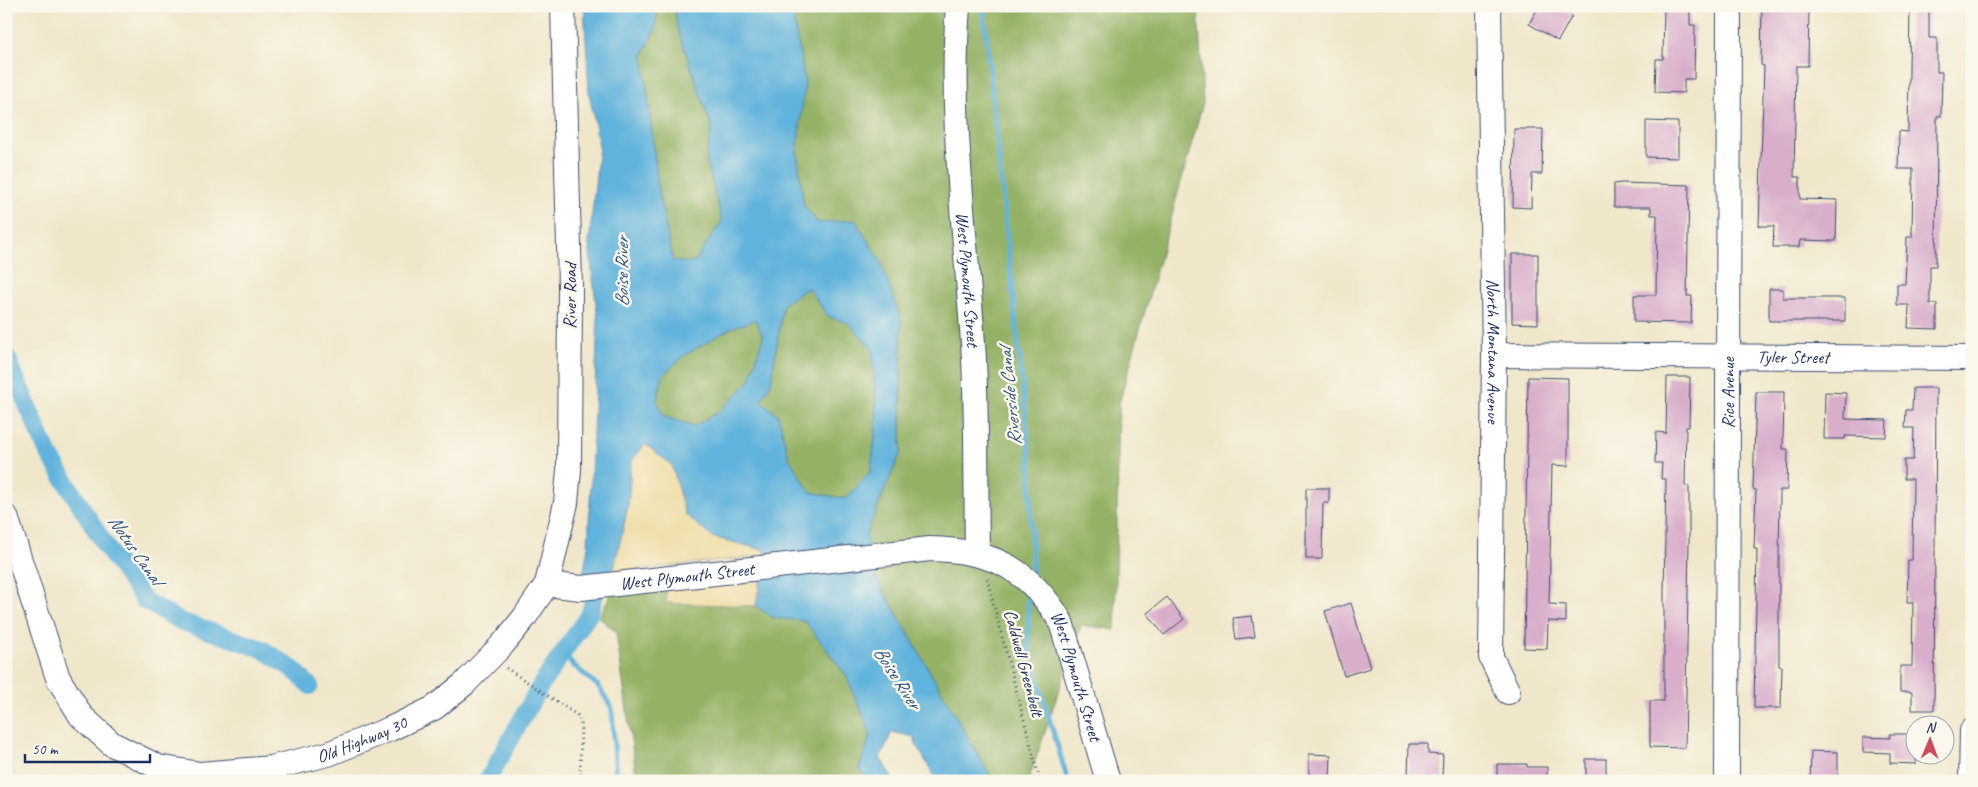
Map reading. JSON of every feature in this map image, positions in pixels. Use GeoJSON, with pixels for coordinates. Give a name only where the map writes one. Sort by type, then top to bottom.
{"type":"FeatureCollection","features":[{"type":"Feature","properties":{"kind":"street","name":"River Road"},"geometry":{"type":"LineString","coordinates":[[546,584],[562,519],[569,470],[570,286],[563,6]]}},
{"type":"Feature","properties":{"kind":"street","name":"West Plymouth Street"},"geometry":{"type":"LineString","coordinates":[[958,6],[955,43],[959,167],[974,360],[977,553]]}},
{"type":"Feature","properties":{"kind":"street","name":"North Montana Avenue"},"geometry":{"type":"LineString","coordinates":[[1489,6],[1494,355],[1491,657],[1508,692]]}},
{"type":"Feature","properties":{"kind":"street","name":"Rice Avenue"},"geometry":{"type":"LineString","coordinates":[[1727,781],[1729,6]]}},
{"type":"Feature","properties":{"kind":"street","name":"Tyler Street"},"geometry":{"type":"LineString","coordinates":[[1494,355],[1972,358]]}},
{"type":"Feature","properties":{"kind":"street","name":"Old Highway 30"},"geometry":{"type":"LineString","coordinates":[[6,517],[58,678],[81,716],[112,744],[158,767],[200,774],[271,768],[328,754],[390,729],[434,708],[464,684],[503,644],[524,618],[546,584]]}},
{"type":"Feature","properties":{"kind":"street","name":"West Plymouth Street"},"geometry":{"type":"LineString","coordinates":[[546,584],[581,588],[930,549],[955,549],[977,553],[1003,562],[1032,585],[1051,605],[1061,622],[1108,781]]}},
{"type":"Feature","properties":{"kind":"street"},"geometry":{"type":"LineString","coordinates":[[1971,781],[1972,731]]}},
{"type":"Feature","properties":{"kind":"path","name":"Caldwell Greenbelt"},"geometry":{"type":"LineString","coordinates":[[977,553],[989,585],[1040,781]]}},
{"type":"Feature","properties":{"kind":"path"},"geometry":{"type":"LineString","coordinates":[[520,678],[577,715],[581,722],[580,781]]}},
{"type":"Feature","properties":{"kind":"green space"},"geometry":{"type":"Polygon","coordinates":[[[658,6],[675,6],[677,27],[712,127],[706,158],[722,221],[695,263],[673,262],[659,195],[643,55],[655,30],[658,6]]]}},
{"type":"Feature","properties":{"kind":"green space"},"geometry":{"type":"Polygon","coordinates":[[[791,6],[1198,6],[1203,103],[1119,404],[1115,630],[1081,625],[1030,776],[1031,781],[993,781],[871,569],[866,534],[901,452],[901,319],[804,206],[797,152],[805,82],[791,6]]]}},
{"type":"Feature","properties":{"kind":"green space"},"geometry":{"type":"Polygon","coordinates":[[[808,288],[828,316],[850,324],[872,349],[877,420],[871,471],[846,499],[810,492],[789,459],[778,415],[761,401],[771,382],[783,304],[808,288]]]}},
{"type":"Feature","properties":{"kind":"green space"},"geometry":{"type":"Polygon","coordinates":[[[756,320],[763,337],[750,381],[719,412],[694,426],[664,417],[657,401],[663,375],[685,355],[731,328],[756,320]]]}},
{"type":"Feature","properties":{"kind":"green space"},"geometry":{"type":"Polygon","coordinates":[[[666,585],[667,603],[756,606],[774,618],[805,621],[846,675],[871,734],[859,769],[870,781],[637,781],[616,632],[599,617],[612,591],[666,585]]]}},
{"type":"Feature","properties":{"kind":"sand"},"geometry":{"type":"Polygon","coordinates":[[[645,444],[672,465],[685,514],[712,537],[766,550],[764,556],[613,572],[628,506],[631,462],[645,444]]]}},
{"type":"Feature","properties":{"kind":"sand"},"geometry":{"type":"Polygon","coordinates":[[[762,575],[756,606],[666,603],[666,585],[762,575]]]}},
{"type":"Feature","properties":{"kind":"water","name":"Boise River"},"geometry":{"type":"Polygon","coordinates":[[[584,6],[658,6],[655,30],[643,55],[659,195],[673,261],[694,263],[722,221],[706,158],[712,127],[677,27],[675,6],[791,6],[805,82],[797,152],[804,206],[818,223],[855,220],[880,260],[901,319],[901,452],[866,534],[871,569],[993,781],[937,781],[917,746],[914,737],[892,732],[880,758],[894,781],[870,781],[859,769],[871,734],[846,675],[805,621],[774,618],[756,606],[765,550],[712,537],[685,514],[672,465],[645,444],[631,462],[628,506],[613,572],[583,576],[588,547],[598,320],[589,244],[599,146],[589,92],[584,6]],[[808,288],[783,304],[771,383],[761,401],[778,415],[789,458],[810,492],[846,499],[871,471],[877,420],[872,349],[850,324],[828,316],[808,288]],[[756,320],[731,328],[685,355],[663,375],[657,401],[664,417],[694,426],[719,412],[750,381],[763,337],[756,320]]]}},
{"type":"Feature","properties":{"kind":"building"},"geometry":{"type":"Polygon","coordinates":[[[1539,6],[1556,6],[1572,16],[1558,41],[1529,24],[1539,6]]]}},
{"type":"Feature","properties":{"kind":"building"},"geometry":{"type":"Polygon","coordinates":[[[1664,6],[1690,6],[1690,25],[1695,25],[1694,79],[1684,79],[1684,93],[1655,92],[1656,59],[1663,59],[1664,6]]]}},
{"type":"Feature","properties":{"kind":"building"},"geometry":{"type":"Polygon","coordinates":[[[1762,6],[1809,6],[1808,66],[1796,66],[1794,177],[1800,177],[1800,199],[1837,200],[1836,241],[1800,240],[1799,247],[1773,247],[1774,226],[1759,226],[1764,66],[1761,65],[1762,6]]]}},
{"type":"Feature","properties":{"kind":"building"},"geometry":{"type":"Polygon","coordinates":[[[1910,6],[1929,6],[1929,38],[1937,38],[1937,72],[1942,72],[1941,116],[1937,116],[1936,266],[1930,266],[1930,304],[1937,304],[1937,329],[1908,328],[1909,305],[1897,305],[1897,284],[1905,284],[1907,237],[1912,237],[1913,169],[1898,169],[1899,131],[1908,132],[1910,6]]]}},
{"type":"Feature","properties":{"kind":"building"},"geometry":{"type":"Polygon","coordinates":[[[1646,121],[1678,122],[1678,158],[1646,157],[1646,121]]]}},
{"type":"Feature","properties":{"kind":"building"},"geometry":{"type":"Polygon","coordinates":[[[1514,129],[1543,129],[1542,174],[1532,174],[1531,208],[1513,207],[1514,129]]]}},
{"type":"Feature","properties":{"kind":"building"},"geometry":{"type":"Polygon","coordinates":[[[1614,184],[1689,185],[1687,296],[1692,296],[1691,323],[1634,322],[1634,295],[1656,295],[1657,215],[1651,215],[1651,207],[1614,207],[1614,184]]]}},
{"type":"Feature","properties":{"kind":"building"},"geometry":{"type":"Polygon","coordinates":[[[1512,254],[1538,254],[1538,324],[1512,323],[1512,254]]]}},
{"type":"Feature","properties":{"kind":"building"},"geometry":{"type":"Polygon","coordinates":[[[1769,289],[1783,289],[1783,298],[1845,298],[1845,321],[1769,321],[1769,289]]]}},
{"type":"Feature","properties":{"kind":"building"},"geometry":{"type":"Polygon","coordinates":[[[1528,377],[1568,378],[1568,466],[1552,465],[1549,604],[1566,605],[1566,622],[1548,621],[1547,649],[1524,648],[1528,377]]]}},
{"type":"Feature","properties":{"kind":"building"},"geometry":{"type":"Polygon","coordinates":[[[1667,377],[1690,377],[1689,427],[1686,427],[1685,486],[1689,486],[1689,542],[1685,748],[1650,747],[1650,701],[1664,701],[1666,479],[1661,479],[1662,463],[1655,463],[1656,432],[1666,433],[1667,377]]]}},
{"type":"Feature","properties":{"kind":"building"},"geometry":{"type":"Polygon","coordinates":[[[1913,388],[1936,388],[1934,710],[1912,710],[1912,692],[1900,692],[1900,666],[1912,666],[1913,603],[1907,603],[1908,560],[1912,560],[1913,479],[1904,479],[1904,460],[1913,460],[1914,428],[1905,428],[1906,410],[1912,410],[1913,388]]]}},
{"type":"Feature","properties":{"kind":"building"},"geometry":{"type":"Polygon","coordinates":[[[1756,392],[1784,392],[1783,449],[1788,449],[1787,490],[1780,490],[1779,666],[1782,666],[1781,708],[1754,708],[1757,549],[1754,549],[1756,490],[1753,489],[1756,392]]]}},
{"type":"Feature","properties":{"kind":"building"},"geometry":{"type":"Polygon","coordinates":[[[1825,392],[1846,393],[1845,419],[1887,420],[1886,437],[1845,436],[1845,439],[1824,439],[1825,392]]]}},
{"type":"Feature","properties":{"kind":"building"},"geometry":{"type":"Polygon","coordinates":[[[1306,488],[1329,488],[1329,503],[1323,503],[1322,559],[1306,559],[1306,488]]]}},
{"type":"Feature","properties":{"kind":"building"},"geometry":{"type":"Polygon","coordinates":[[[1167,597],[1184,619],[1164,635],[1147,613],[1167,597]]]}},
{"type":"Feature","properties":{"kind":"building"},"geometry":{"type":"Polygon","coordinates":[[[1351,603],[1370,668],[1344,676],[1325,611],[1351,603]]]}},
{"type":"Feature","properties":{"kind":"building"},"geometry":{"type":"Polygon","coordinates":[[[1252,616],[1255,637],[1236,639],[1233,618],[1252,616]]]}},
{"type":"Feature","properties":{"kind":"building"},"geometry":{"type":"Polygon","coordinates":[[[1890,734],[1906,734],[1906,764],[1890,763],[1890,753],[1863,752],[1863,737],[1890,738],[1890,734]]]}},
{"type":"Feature","properties":{"kind":"building"},"geometry":{"type":"Polygon","coordinates":[[[1409,744],[1428,744],[1428,754],[1443,755],[1442,778],[1408,778],[1409,744]]]}},
{"type":"Feature","properties":{"kind":"building"},"geometry":{"type":"Polygon","coordinates":[[[1811,751],[1838,752],[1838,781],[1810,781],[1811,751]]]}},
{"type":"Feature","properties":{"kind":"building"},"geometry":{"type":"Polygon","coordinates":[[[1309,754],[1331,755],[1330,781],[1309,781],[1309,754]]]}},
{"type":"Feature","properties":{"kind":"building"},"geometry":{"type":"Polygon","coordinates":[[[1586,759],[1606,759],[1606,781],[1586,781],[1586,759]]]}},
{"type":"Feature","properties":{"kind":"building"},"geometry":{"type":"Polygon","coordinates":[[[1497,764],[1527,764],[1527,767],[1547,767],[1547,781],[1497,781],[1497,764]]]}},
{"type":"Feature","properties":{"kind":"waterway","name":"Riverside Canal"},"geometry":{"type":"LineString","coordinates":[[985,6],[984,14],[1030,459],[1032,576]]}},
{"type":"Feature","properties":{"kind":"waterway","name":"Notus Canal"},"geometry":{"type":"LineString","coordinates":[[6,355],[47,451],[110,553],[145,601],[180,621],[262,649],[294,670],[310,686]]}},
{"type":"Feature","properties":{"kind":"waterway"},"geometry":{"type":"LineString","coordinates":[[487,781],[541,685],[590,613],[600,575]]}},
{"type":"Feature","properties":{"kind":"waterway","name":"Riverside Canal"},"geometry":{"type":"LineString","coordinates":[[1030,592],[1028,602],[1029,651],[1068,781]]}},
{"type":"Feature","properties":{"kind":"waterway"},"geometry":{"type":"LineString","coordinates":[[563,652],[572,664],[598,686],[612,708],[616,781]]}}]}
